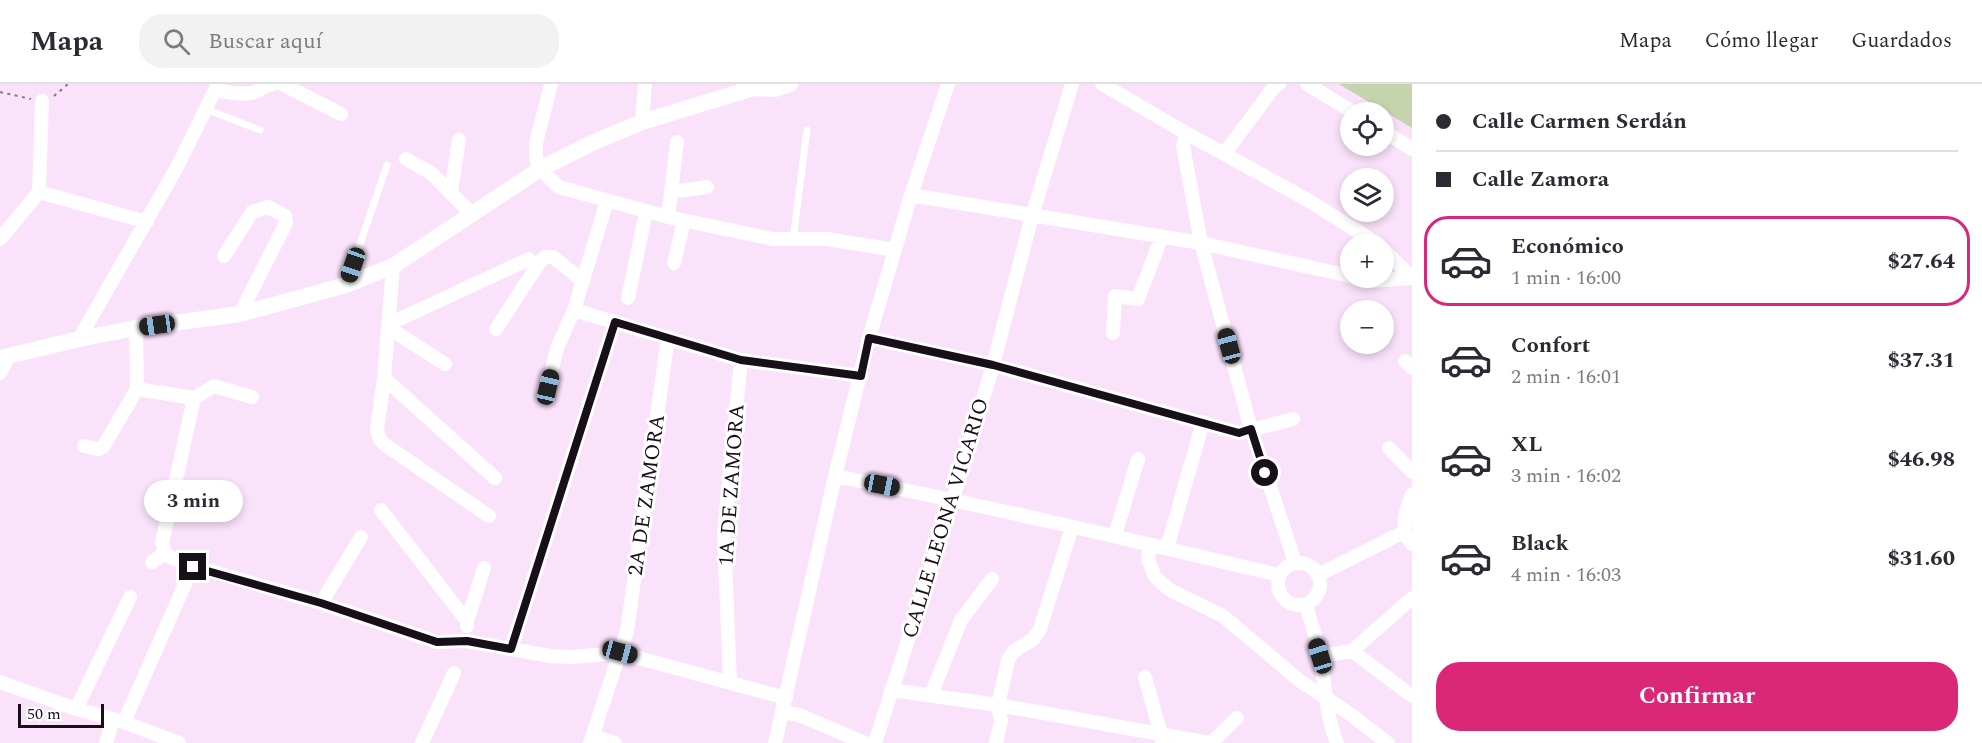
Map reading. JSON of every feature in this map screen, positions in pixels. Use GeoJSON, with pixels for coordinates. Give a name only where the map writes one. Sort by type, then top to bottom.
{"type":"FeatureCollection","features":[{"type":"Feature","properties":{"kind":"street"},"geometry":{"type":"LineString","coordinates":[[78,339],[147,222],[217,87],[240,94],[255,92],[268,84],[273,84]]}},
{"type":"Feature","properties":{"kind":"street"},"geometry":{"type":"LineString","coordinates":[[282,84],[341,114]]}},
{"type":"Feature","properties":{"kind":"street"},"geometry":{"type":"LineString","coordinates":[[551,84],[536,143],[536,158],[540,169],[559,187],[646,212],[773,239],[827,238],[895,250]]}},
{"type":"Feature","properties":{"kind":"street"},"geometry":{"type":"LineString","coordinates":[[642,122],[645,84]]}},
{"type":"Feature","properties":{"kind":"street"},"geometry":{"type":"LineString","coordinates":[[775,743],[835,476],[869,338],[911,195],[948,84]]}},
{"type":"Feature","properties":{"kind":"street","name":"CALLE LEONA VICARIO"},"geometry":{"type":"LineString","coordinates":[[875,743],[993,365],[1032,216],[1071,84]]}},
{"type":"Feature","properties":{"kind":"street"},"geometry":{"type":"LineString","coordinates":[[1102,84],[1306,199],[1362,234]]}},
{"type":"Feature","properties":{"kind":"street"},"geometry":{"type":"LineString","coordinates":[[1224,153],[1274,87],[1279,84]]}},
{"type":"Feature","properties":{"kind":"street"},"geometry":{"type":"LineString","coordinates":[[1307,84],[1340,104]]}},
{"type":"Feature","properties":{"kind":"street"},"geometry":{"type":"LineString","coordinates":[[0,373],[4,357],[136,328],[240,314],[346,285],[393,266],[540,169],[642,122],[755,86],[780,86]]}},
{"type":"Feature","properties":{"kind":"street"},"geometry":{"type":"LineString","coordinates":[[0,238],[39,192],[42,101]]}},
{"type":"Feature","properties":{"kind":"street"},"geometry":{"type":"LineString","coordinates":[[1186,133],[1183,146],[1201,243],[1251,429],[1295,562]]}},
{"type":"Feature","properties":{"kind":"street"},"geometry":{"type":"LineString","coordinates":[[1394,137],[1412,148]]}},
{"type":"Feature","properties":{"kind":"street"},"geometry":{"type":"LineString","coordinates":[[451,191],[459,140]]}},
{"type":"Feature","properties":{"kind":"street"},"geometry":{"type":"LineString","coordinates":[[668,217],[676,142]]}},
{"type":"Feature","properties":{"kind":"street"},"geometry":{"type":"LineString","coordinates":[[406,159],[431,172],[471,213]]}},
{"type":"Feature","properties":{"kind":"street"},"geometry":{"type":"LineString","coordinates":[[670,192],[707,187]]}},
{"type":"Feature","properties":{"kind":"street"},"geometry":{"type":"LineString","coordinates":[[39,192],[147,222]]}},
{"type":"Feature","properties":{"kind":"street"},"geometry":{"type":"LineString","coordinates":[[911,195],[1201,243],[1340,274]]}},
{"type":"Feature","properties":{"kind":"street"},"geometry":{"type":"LineString","coordinates":[[548,387],[557,348],[574,310],[607,201]]}},
{"type":"Feature","properties":{"kind":"street"},"geometry":{"type":"LineString","coordinates":[[224,256],[252,212],[268,207],[285,216],[286,223],[240,314]]}},
{"type":"Feature","properties":{"kind":"street"},"geometry":{"type":"LineString","coordinates":[[628,298],[646,212]]}},
{"type":"Feature","properties":{"kind":"street"},"geometry":{"type":"LineString","coordinates":[[674,263],[684,221]]}},
{"type":"Feature","properties":{"kind":"street"},"geometry":{"type":"LineString","coordinates":[[1113,333],[1115,296],[1138,299],[1162,236]]}},
{"type":"Feature","properties":{"kind":"street"},"geometry":{"type":"LineString","coordinates":[[496,329],[545,257],[553,256],[583,281]]}},
{"type":"Feature","properties":{"kind":"street"},"geometry":{"type":"LineString","coordinates":[[389,326],[529,259]]}},
{"type":"Feature","properties":{"kind":"street"},"geometry":{"type":"LineString","coordinates":[[1394,260],[1412,278]]}},
{"type":"Feature","properties":{"kind":"street"},"geometry":{"type":"LineString","coordinates":[[393,266],[384,378],[377,430],[379,438],[384,444],[489,516]]}},
{"type":"Feature","properties":{"kind":"street"},"geometry":{"type":"LineString","coordinates":[[1394,279],[1412,278]]}},
{"type":"Feature","properties":{"kind":"street"},"geometry":{"type":"LineString","coordinates":[[574,310],[741,360],[861,376]]}},
{"type":"Feature","properties":{"kind":"street"},"geometry":{"type":"LineString","coordinates":[[511,649],[615,322]]}},
{"type":"Feature","properties":{"kind":"street"},"geometry":{"type":"LineString","coordinates":[[389,326],[445,364]]}},
{"type":"Feature","properties":{"kind":"street"},"geometry":{"type":"LineString","coordinates":[[84,446],[98,449],[103,447],[137,389],[136,328]]}},
{"type":"Feature","properties":{"kind":"street","name":"2A DE ZAMORA"},"geometry":{"type":"LineString","coordinates":[[591,739],[627,631],[668,337]]}},
{"type":"Feature","properties":{"kind":"street"},"geometry":{"type":"LineString","coordinates":[[869,338],[993,365],[1239,433],[1293,418]]}},
{"type":"Feature","properties":{"kind":"street","name":"1A DE ZAMORA"},"geometry":{"type":"LineString","coordinates":[[730,682],[724,534],[741,360]]}},
{"type":"Feature","properties":{"kind":"street"},"geometry":{"type":"LineString","coordinates":[[384,378],[495,478]]}},
{"type":"Feature","properties":{"kind":"street"},"geometry":{"type":"LineString","coordinates":[[137,389],[194,398],[214,386],[252,397]]}},
{"type":"Feature","properties":{"kind":"street"},"geometry":{"type":"LineString","coordinates":[[194,398],[162,543],[165,552],[170,557],[193,567],[321,603],[437,642],[467,641],[550,656],[571,657],[620,652],[786,698]]}},
{"type":"Feature","properties":{"kind":"street"},"geometry":{"type":"LineString","coordinates":[[1167,548],[1203,422]]}},
{"type":"Feature","properties":{"kind":"street"},"geometry":{"type":"LineString","coordinates":[[1389,448],[1412,472]]}},
{"type":"Feature","properties":{"kind":"street"},"geometry":{"type":"LineString","coordinates":[[1115,535],[1138,459]]}},
{"type":"Feature","properties":{"kind":"street"},"geometry":{"type":"LineString","coordinates":[[835,476],[953,499],[1115,535],[1279,575]]}},
{"type":"Feature","properties":{"kind":"street"},"geometry":{"type":"LineString","coordinates":[[1412,494],[1406,512],[1404,532],[1412,544]]}},
{"type":"Feature","properties":{"kind":"street"},"geometry":{"type":"LineString","coordinates":[[381,510],[467,621]]}},
{"type":"Feature","properties":{"kind":"street"},"geometry":{"type":"LineString","coordinates":[[996,743],[1002,721],[998,705],[1008,660],[1014,651],[1033,639],[1040,629],[1072,527]]}},
{"type":"Feature","properties":{"kind":"street"},"geometry":{"type":"LineString","coordinates":[[1318,575],[1404,532]]}},
{"type":"Feature","properties":{"kind":"street"},"geometry":{"type":"LineString","coordinates":[[321,603],[361,537]]}},
{"type":"Feature","properties":{"kind":"street"},"geometry":{"type":"LineString","coordinates":[[1150,544],[1148,559],[1155,577],[1170,590],[1223,616],[1300,681],[1346,711],[1388,743]]}},
{"type":"Feature","properties":{"kind":"street"},"geometry":{"type":"LineString","coordinates":[[152,562],[165,552]]}},
{"type":"Feature","properties":{"kind":"street"},"geometry":{"type":"LineString","coordinates":[[1295,562],[1309,565],[1318,575],[1317,595],[1306,604],[1292,604],[1281,596],[1277,582],[1279,575],[1288,565],[1295,562]]}},
{"type":"Feature","properties":{"kind":"street"},"geometry":{"type":"LineString","coordinates":[[106,743],[193,567]]}},
{"type":"Feature","properties":{"kind":"street"},"geometry":{"type":"LineString","coordinates":[[467,641],[467,621],[484,568]]}},
{"type":"Feature","properties":{"kind":"street"},"geometry":{"type":"LineString","coordinates":[[931,695],[961,620],[992,579]]}},
{"type":"Feature","properties":{"kind":"street"},"geometry":{"type":"LineString","coordinates":[[76,709],[130,597]]}},
{"type":"Feature","properties":{"kind":"street"},"geometry":{"type":"LineString","coordinates":[[1320,656],[1352,651],[1412,598]]}},
{"type":"Feature","properties":{"kind":"street"},"geometry":{"type":"LineString","coordinates":[[1306,604],[1320,656],[1324,698],[1337,743]]}},
{"type":"Feature","properties":{"kind":"street"},"geometry":{"type":"LineString","coordinates":[[1352,651],[1412,696]]}},
{"type":"Feature","properties":{"kind":"street"},"geometry":{"type":"LineString","coordinates":[[422,743],[454,673]]}},
{"type":"Feature","properties":{"kind":"street"},"geometry":{"type":"LineString","coordinates":[[1145,677],[1161,739]]}},
{"type":"Feature","properties":{"kind":"street"},"geometry":{"type":"LineString","coordinates":[[0,682],[76,709],[118,720],[179,743]]}},
{"type":"Feature","properties":{"kind":"street"},"geometry":{"type":"LineString","coordinates":[[891,690],[998,705],[1161,739],[1211,743],[1237,718]]}},
{"type":"Feature","properties":{"kind":"street"},"geometry":{"type":"LineString","coordinates":[[783,712],[799,715],[865,743]]}},
{"type":"Feature","properties":{"kind":"street"},"geometry":{"type":"LineString","coordinates":[[591,739],[615,743]]}},
{"type":"Feature","properties":{"kind":"lane"},"geometry":{"type":"LineString","coordinates":[[207,109],[260,130]]}},
{"type":"Feature","properties":{"kind":"lane"},"geometry":{"type":"LineString","coordinates":[[794,239],[807,130]]}},
{"type":"Feature","properties":{"kind":"lane"},"geometry":{"type":"LineString","coordinates":[[346,285],[387,165]]}},
{"type":"Feature","properties":{"kind":"green space"},"geometry":{"type":"Polygon","coordinates":[[[1339,84],[1412,84],[1412,128],[1394,117],[1394,102],[1369,102],[1339,84]]]}},
{"type":"Feature","properties":{"kind":"route"},"geometry":{"type":"LineString","coordinates":[[193,567],[321,603],[437,642],[467,641],[511,649],[615,322],[741,360],[861,376],[869,338],[993,365],[1239,433],[1251,429],[1265,473]]}}]}
